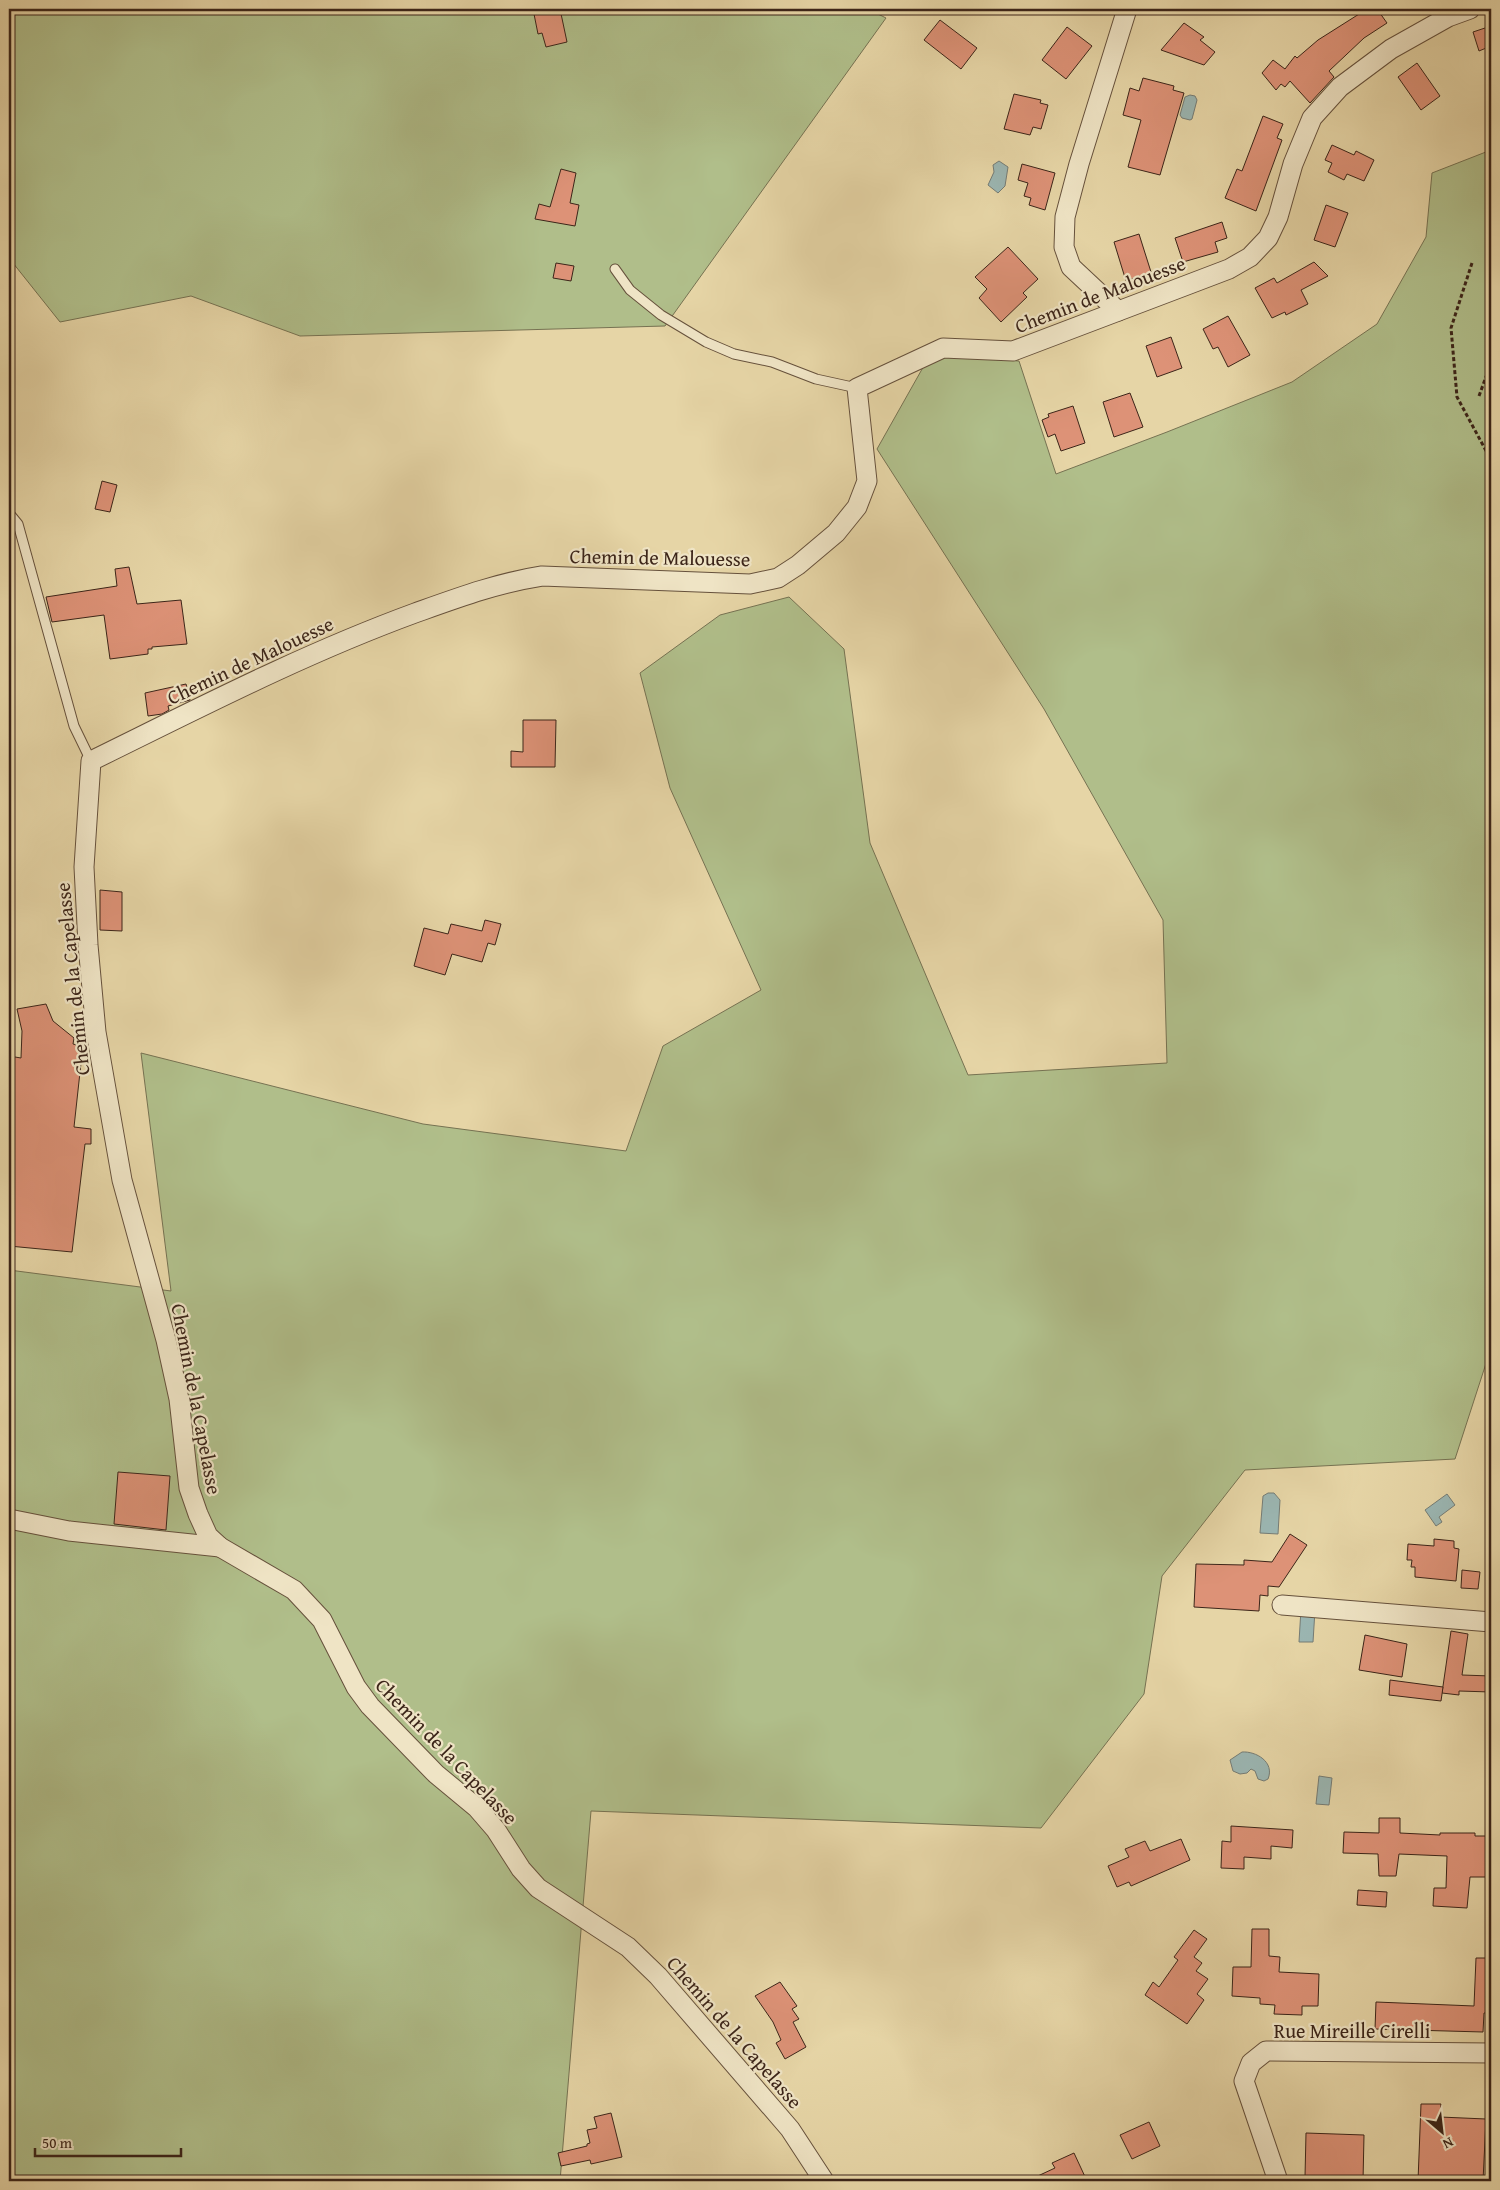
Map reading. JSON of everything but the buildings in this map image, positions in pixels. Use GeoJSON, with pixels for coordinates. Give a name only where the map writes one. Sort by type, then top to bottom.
{"type":"FeatureCollection","features":[{"type":"Feature","properties":{"kind":"street"},"geometry":{"type":"LineString","coordinates":[[1118,311],[1071,268],[1064,247],[1065,217],[1079,164],[1127,9]]}},
{"type":"Feature","properties":{"kind":"street","name":"Chemin de Malouesse"},"geometry":{"type":"LineString","coordinates":[[91,761],[260,678],[372,629],[474,592],[511,581],[542,576],[750,584],[778,578],[798,565],[836,533],[857,507],[867,480],[857,388],[943,348],[1012,351],[1229,269],[1250,257],[1268,238],[1278,217],[1292,164],[1312,118],[1340,87],[1391,49],[1448,17],[1470,9]]}},
{"type":"Feature","properties":{"kind":"street","name":"Chemin de la Capelasse"},"geometry":{"type":"LineString","coordinates":[[91,761],[84,867],[96,1032],[122,1180],[166,1340],[179,1399],[189,1488],[208,1536],[220,1547],[294,1590],[322,1620],[356,1687],[370,1706],[436,1774],[476,1808],[496,1830],[521,1869],[538,1888],[628,1948],[658,1976],[790,2129],[824,2181]]}},
{"type":"Feature","properties":{"kind":"street"},"geometry":{"type":"LineString","coordinates":[[9,1519],[69,1531],[220,1547]]}},
{"type":"Feature","properties":{"kind":"street"},"geometry":{"type":"LineString","coordinates":[[1282,1605],[1491,1622]]}},
{"type":"Feature","properties":{"kind":"street","name":"Rue Mireille Cirelli"},"geometry":{"type":"LineString","coordinates":[[1278,2181],[1244,2081],[1251,2062],[1266,2051],[1491,2053]]}},
{"type":"Feature","properties":{"kind":"lane"},"geometry":{"type":"LineString","coordinates":[[615,269],[630,290],[661,315],[706,342],[734,354],[772,362],[816,380],[857,388]]}},
{"type":"Feature","properties":{"kind":"lane"},"geometry":{"type":"LineString","coordinates":[[9,513],[18,524],[74,726],[91,761]]}},
{"type":"Feature","properties":{"kind":"path"},"geometry":{"type":"LineString","coordinates":[[1472,263],[1451,328],[1457,397],[1491,460]]}},
{"type":"Feature","properties":{"kind":"path"},"geometry":{"type":"LineString","coordinates":[[1479,396],[1491,363]]}},
{"type":"Feature","properties":{"kind":"path"},"geometry":{"type":"LineString","coordinates":[[1484,446],[1491,448]]}},
{"type":"Feature","properties":{"kind":"green space"},"geometry":{"type":"Polygon","coordinates":[[[9,9],[868,9],[886,18],[665,326],[300,336],[191,296],[60,322],[9,258],[9,9]]]}},
{"type":"Feature","properties":{"kind":"green space"},"geometry":{"type":"Polygon","coordinates":[[[1491,150],[1491,1348],[1455,1459],[1245,1470],[1162,1576],[1144,1694],[1041,1828],[591,1811],[560,2181],[9,2181],[9,1270],[171,1291],[141,1053],[423,1124],[626,1151],[663,1046],[761,990],[670,788],[640,673],[720,615],[789,597],[844,649],[870,843],[968,1075],[1167,1063],[1163,920],[1044,709],[877,449],[930,355],[1019,361],[1056,474],[1292,382],[1377,324],[1426,237],[1432,173],[1491,150]]]}},
{"type":"Feature","properties":{"kind":"water"},"geometry":{"type":"Polygon","coordinates":[[[1195,96],[1197,100],[1192,119],[1190,120],[1182,118],[1180,115],[1185,97],[1195,96]]]}},
{"type":"Feature","properties":{"kind":"water"},"geometry":{"type":"Polygon","coordinates":[[[999,161],[1008,167],[1005,186],[998,193],[988,185],[994,172],[993,165],[999,161]]]}},
{"type":"Feature","properties":{"kind":"water"},"geometry":{"type":"Polygon","coordinates":[[[1268,1493],[1274,1493],[1280,1500],[1278,1534],[1260,1533],[1263,1496],[1268,1493]]]}},
{"type":"Feature","properties":{"kind":"water"},"geometry":{"type":"Polygon","coordinates":[[[1447,1494],[1455,1505],[1439,1517],[1442,1522],[1436,1526],[1425,1510],[1447,1494]]]}},
{"type":"Feature","properties":{"kind":"water"},"geometry":{"type":"Polygon","coordinates":[[[1301,1609],[1315,1610],[1313,1642],[1299,1642],[1301,1609]]]}},
{"type":"Feature","properties":{"kind":"water"},"geometry":{"type":"Polygon","coordinates":[[[1242,1752],[1253,1753],[1267,1763],[1269,1767],[1268,1779],[1264,1781],[1258,1779],[1255,1771],[1251,1769],[1247,1773],[1240,1774],[1233,1771],[1230,1760],[1242,1752]]]}},
{"type":"Feature","properties":{"kind":"water"},"geometry":{"type":"Polygon","coordinates":[[[1319,1776],[1332,1778],[1329,1805],[1316,1804],[1319,1776]]]}}]}
